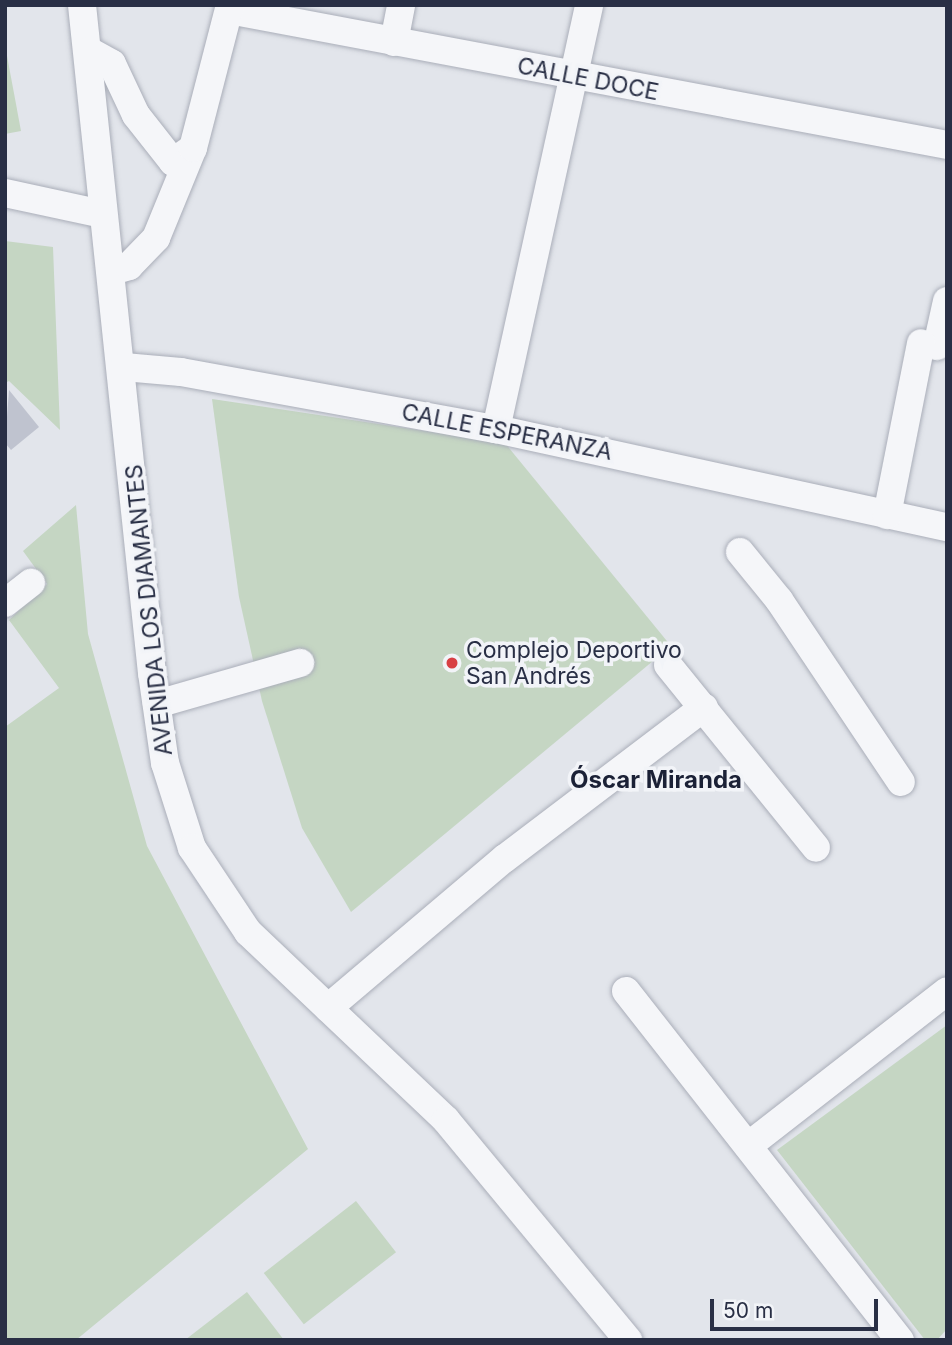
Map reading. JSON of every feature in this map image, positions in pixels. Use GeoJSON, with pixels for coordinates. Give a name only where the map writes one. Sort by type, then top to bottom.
{"type":"FeatureCollection","features":[{"type":"Feature","properties":{"kind":"street","name":"AVENIDA LOS DIAMANTES"},"geometry":{"type":"LineString","coordinates":[[82,5],[89,51],[102,214],[124,367],[157,704],[165,763],[191,848],[248,932],[446,1120],[628,1340]]}},
{"type":"Feature","properties":{"kind":"street"},"geometry":{"type":"LineString","coordinates":[[394,43],[401,5]]}},
{"type":"Feature","properties":{"kind":"street"},"geometry":{"type":"LineString","coordinates":[[496,429],[589,5]]}},
{"type":"Feature","properties":{"kind":"street"},"geometry":{"type":"LineString","coordinates":[[111,271],[129,266],[156,238],[193,148],[230,8]]}},
{"type":"Feature","properties":{"kind":"street","name":"CALLE DOCE"},"geometry":{"type":"LineString","coordinates":[[230,8],[394,43],[947,145]]}},
{"type":"Feature","properties":{"kind":"street"},"geometry":{"type":"LineString","coordinates":[[89,51],[112,64],[136,115],[173,162],[193,148]]}},
{"type":"Feature","properties":{"kind":"street"},"geometry":{"type":"LineString","coordinates":[[5,193],[102,214]]}},
{"type":"Feature","properties":{"kind":"street"},"geometry":{"type":"LineString","coordinates":[[887,515],[929,345],[947,301]]}},
{"type":"Feature","properties":{"kind":"street","name":"CALLE ESPERANZA"},"geometry":{"type":"LineString","coordinates":[[124,367],[181,372],[496,429],[947,527]]}},
{"type":"Feature","properties":{"kind":"street"},"geometry":{"type":"LineString","coordinates":[[740,552],[779,600],[901,782]]}},
{"type":"Feature","properties":{"kind":"street"},"geometry":{"type":"LineString","coordinates":[[5,603],[31,583]]}},
{"type":"Feature","properties":{"kind":"street"},"geometry":{"type":"LineString","coordinates":[[157,704],[300,663]]}},
{"type":"Feature","properties":{"kind":"street"},"geometry":{"type":"LineString","coordinates":[[668,665],[816,848]]}},
{"type":"Feature","properties":{"kind":"street"},"geometry":{"type":"LineString","coordinates":[[328,1008],[504,859],[704,707]]}},
{"type":"Feature","properties":{"kind":"street"},"geometry":{"type":"LineString","coordinates":[[748,1146],[947,990]]}},
{"type":"Feature","properties":{"kind":"street"},"geometry":{"type":"LineString","coordinates":[[626,991],[900,1340]]}},
{"type":"Feature","properties":{"kind":"green space"},"geometry":{"type":"Polygon","coordinates":[[[5,45],[21,131],[5,134],[5,45]]]}},
{"type":"Feature","properties":{"kind":"green space"},"geometry":{"type":"Polygon","coordinates":[[[5,241],[53,247],[60,430],[9,381],[5,383],[5,241]]]}},
{"type":"Feature","properties":{"kind":"green space","name":"Complejo Deportivo San Andrés"},"geometry":{"type":"Polygon","coordinates":[[[212,399],[505,443],[671,646],[351,912],[302,828],[262,701],[239,597],[212,399]]]}},
{"type":"Feature","properties":{"kind":"green space"},"geometry":{"type":"Polygon","coordinates":[[[76,505],[88,634],[147,846],[308,1149],[76,1340],[5,1340],[5,727],[59,688],[9,620],[47,584],[23,551],[76,505]]]}},
{"type":"Feature","properties":{"kind":"green space"},"geometry":{"type":"Polygon","coordinates":[[[947,1025],[947,1329],[937,1340],[925,1340],[777,1150],[947,1025]]]}},
{"type":"Feature","properties":{"kind":"green space"},"geometry":{"type":"Polygon","coordinates":[[[356,1201],[396,1252],[304,1324],[264,1273],[356,1201]]]}},
{"type":"Feature","properties":{"kind":"green space"},"geometry":{"type":"Polygon","coordinates":[[[247,1292],[284,1340],[185,1340],[247,1292]]]}},
{"type":"Feature","properties":{"kind":"building"},"geometry":{"type":"Polygon","coordinates":[[[9,390],[39,427],[11,450],[5,443],[9,390]]]}},
{"type":"Feature","properties":{"kind":"place","name":"Complejo Deportivo San Andrés"},"geometry":{"type":"Point","coordinates":[452,663]}},
{"type":"Feature","properties":{"kind":"district","name":"Óscar Miranda"},"geometry":{"type":"Point","coordinates":[656,780]}}]}
